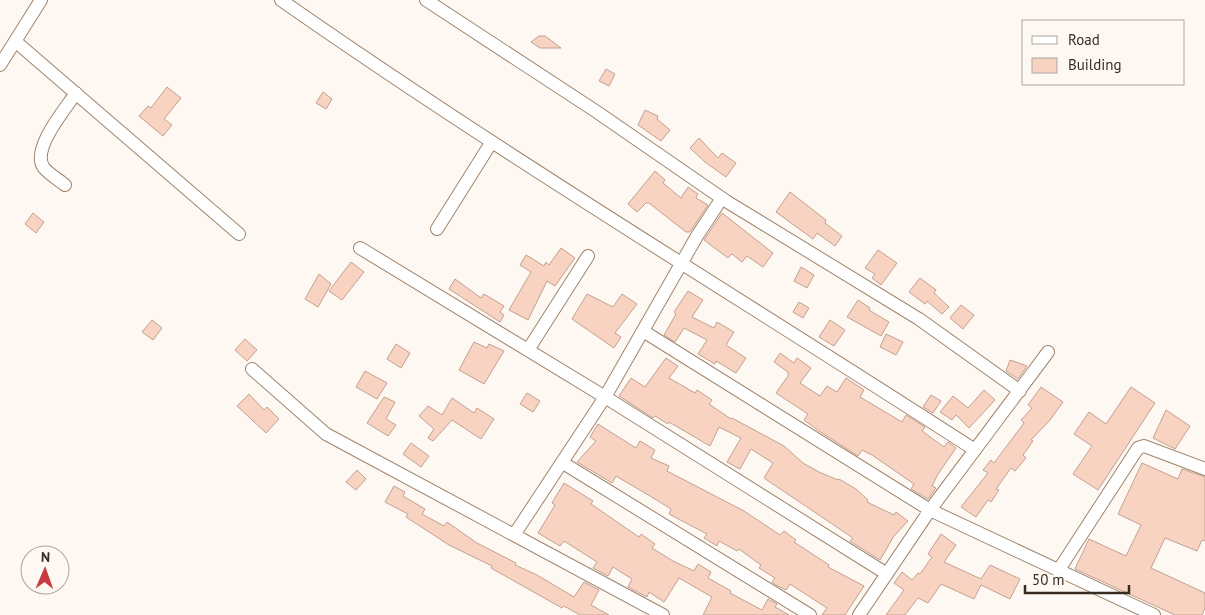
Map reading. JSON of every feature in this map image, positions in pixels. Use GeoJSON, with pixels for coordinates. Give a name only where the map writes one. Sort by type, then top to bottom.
{"type":"FeatureCollection","features":[{"type":"Feature","properties":{"kind":"street"},"geometry":{"type":"LineString","coordinates":[[0,65],[41,0]]}},
{"type":"Feature","properties":{"kind":"street"},"geometry":{"type":"LineString","coordinates":[[280,0],[491,143],[975,450]]}},
{"type":"Feature","properties":{"kind":"street"},"geometry":{"type":"LineString","coordinates":[[426,0],[597,112],[722,198],[919,320],[1020,391]]}},
{"type":"Feature","properties":{"kind":"street"},"geometry":{"type":"LineString","coordinates":[[15,41],[239,234]]}},
{"type":"Feature","properties":{"kind":"street"},"geometry":{"type":"LineString","coordinates":[[65,185],[44,168],[40,153],[47,136],[76,93]]}},
{"type":"Feature","properties":{"kind":"street"},"geometry":{"type":"LineString","coordinates":[[437,229],[491,143]]}},
{"type":"Feature","properties":{"kind":"street"},"geometry":{"type":"LineString","coordinates":[[514,535],[606,397],[697,236],[722,198]]}},
{"type":"Feature","properties":{"kind":"street"},"geometry":{"type":"LineString","coordinates":[[360,248],[606,397],[887,574]]}},
{"type":"Feature","properties":{"kind":"street"},"geometry":{"type":"LineString","coordinates":[[528,350],[588,256]]}},
{"type":"Feature","properties":{"kind":"street"},"geometry":{"type":"LineString","coordinates":[[643,331],[930,510],[1154,615]]}},
{"type":"Feature","properties":{"kind":"street"},"geometry":{"type":"LineString","coordinates":[[859,615],[930,510],[1048,352]]}},
{"type":"Feature","properties":{"kind":"street"},"geometry":{"type":"LineString","coordinates":[[252,369],[326,434],[663,615]]}},
{"type":"Feature","properties":{"kind":"street"},"geometry":{"type":"LineString","coordinates":[[1058,571],[1138,448],[1144,446],[1205,469]]}},
{"type":"Feature","properties":{"kind":"street"},"geometry":{"type":"LineString","coordinates":[[563,463],[810,615]]}},
{"type":"Feature","properties":{"kind":"building"},"geometry":{"type":"Polygon","coordinates":[[[539,36],[545,36],[561,48],[540,48],[531,42],[539,36]]]}},
{"type":"Feature","properties":{"kind":"building"},"geometry":{"type":"Polygon","coordinates":[[[606,69],[615,74],[609,86],[599,81],[606,69]]]}},
{"type":"Feature","properties":{"kind":"building"},"geometry":{"type":"Polygon","coordinates":[[[167,87],[181,98],[164,119],[172,125],[163,136],[139,116],[148,106],[151,108],[167,87]]]}},
{"type":"Feature","properties":{"kind":"building"},"geometry":{"type":"Polygon","coordinates":[[[323,92],[332,99],[326,109],[316,103],[323,92]]]}},
{"type":"Feature","properties":{"kind":"building"},"geometry":{"type":"Polygon","coordinates":[[[645,110],[658,116],[657,119],[670,130],[661,141],[638,125],[645,110]]]}},
{"type":"Feature","properties":{"kind":"building"},"geometry":{"type":"Polygon","coordinates":[[[699,138],[718,158],[722,153],[736,163],[726,177],[690,148],[699,138]]]}},
{"type":"Feature","properties":{"kind":"building"},"geometry":{"type":"Polygon","coordinates":[[[655,171],[665,180],[663,183],[681,198],[688,187],[698,194],[696,198],[708,205],[690,232],[686,232],[649,203],[646,203],[637,212],[628,204],[655,171]]]}},
{"type":"Feature","properties":{"kind":"building"},"geometry":{"type":"Polygon","coordinates":[[[790,192],[826,220],[825,223],[842,236],[835,246],[817,233],[813,239],[776,212],[790,192]]]}},
{"type":"Feature","properties":{"kind":"building"},"geometry":{"type":"Polygon","coordinates":[[[33,213],[44,222],[36,233],[25,224],[33,213]]]}},
{"type":"Feature","properties":{"kind":"building"},"geometry":{"type":"Polygon","coordinates":[[[722,213],[773,253],[763,267],[747,256],[742,262],[732,254],[728,258],[704,240],[722,213]]]}},
{"type":"Feature","properties":{"kind":"building"},"geometry":{"type":"Polygon","coordinates":[[[561,248],[575,258],[555,286],[547,281],[528,320],[509,310],[531,272],[520,265],[526,255],[544,266],[546,262],[549,265],[561,248]]]}},
{"type":"Feature","properties":{"kind":"building"},"geometry":{"type":"Polygon","coordinates":[[[878,250],[897,263],[881,285],[872,278],[875,274],[865,268],[878,250]]]}},
{"type":"Feature","properties":{"kind":"building"},"geometry":{"type":"Polygon","coordinates":[[[351,262],[364,272],[342,300],[329,291],[351,262]]]}},
{"type":"Feature","properties":{"kind":"building"},"geometry":{"type":"Polygon","coordinates":[[[801,267],[814,275],[807,288],[794,281],[801,267]]]}},
{"type":"Feature","properties":{"kind":"building"},"geometry":{"type":"Polygon","coordinates":[[[319,274],[331,284],[318,307],[305,299],[319,274]]]}},
{"type":"Feature","properties":{"kind":"building"},"geometry":{"type":"Polygon","coordinates":[[[920,278],[936,290],[934,293],[949,307],[942,314],[927,301],[925,304],[909,292],[920,278]]]}},
{"type":"Feature","properties":{"kind":"building"},"geometry":{"type":"Polygon","coordinates":[[[455,279],[481,298],[484,294],[504,306],[500,312],[504,315],[500,322],[449,289],[455,279]]]}},
{"type":"Feature","properties":{"kind":"building"},"geometry":{"type":"Polygon","coordinates":[[[688,291],[703,300],[692,317],[714,328],[717,322],[734,332],[726,345],[746,358],[736,373],[716,361],[715,364],[698,354],[707,340],[684,328],[675,342],[664,335],[676,314],[674,312],[688,291]]]}},
{"type":"Feature","properties":{"kind":"building"},"geometry":{"type":"Polygon","coordinates":[[[587,294],[613,307],[622,294],[637,304],[615,333],[621,337],[614,348],[572,319],[587,294]]]}},
{"type":"Feature","properties":{"kind":"building"},"geometry":{"type":"Polygon","coordinates":[[[858,300],[870,308],[869,310],[889,322],[881,336],[847,317],[858,300]]]}},
{"type":"Feature","properties":{"kind":"building"},"geometry":{"type":"Polygon","coordinates":[[[799,302],[809,308],[803,318],[793,312],[799,302]]]}},
{"type":"Feature","properties":{"kind":"building"},"geometry":{"type":"Polygon","coordinates":[[[961,305],[974,315],[963,329],[950,318],[961,305]]]}},
{"type":"Feature","properties":{"kind":"building"},"geometry":{"type":"Polygon","coordinates":[[[152,320],[162,328],[153,340],[142,332],[152,320]]]}},
{"type":"Feature","properties":{"kind":"building"},"geometry":{"type":"Polygon","coordinates":[[[830,320],[845,330],[834,346],[819,337],[830,320]]]}},
{"type":"Feature","properties":{"kind":"building"},"geometry":{"type":"Polygon","coordinates":[[[886,334],[903,342],[896,355],[880,347],[886,334]]]}},
{"type":"Feature","properties":{"kind":"building"},"geometry":{"type":"Polygon","coordinates":[[[245,339],[257,350],[247,361],[235,350],[245,339]]]}},
{"type":"Feature","properties":{"kind":"building"},"geometry":{"type":"Polygon","coordinates":[[[474,342],[487,348],[489,344],[504,351],[484,384],[459,370],[474,342]]]}},
{"type":"Feature","properties":{"kind":"building"},"geometry":{"type":"Polygon","coordinates":[[[396,344],[410,353],[401,368],[387,359],[396,344]]]}},
{"type":"Feature","properties":{"kind":"building"},"geometry":{"type":"Polygon","coordinates":[[[780,353],[794,363],[797,358],[811,368],[800,383],[820,396],[827,386],[837,392],[846,378],[864,390],[860,397],[902,422],[906,415],[925,427],[922,431],[944,447],[948,442],[956,448],[938,474],[932,486],[936,488],[928,499],[911,489],[914,484],[872,455],[862,450],[858,456],[819,431],[804,420],[808,414],[776,393],[788,376],[788,372],[774,362],[780,353]]]}},
{"type":"Feature","properties":{"kind":"building"},"geometry":{"type":"Polygon","coordinates":[[[666,358],[678,366],[669,378],[695,393],[697,390],[712,400],[709,404],[731,419],[784,446],[803,463],[856,489],[868,500],[867,502],[894,515],[896,512],[908,521],[894,536],[880,560],[850,541],[853,538],[764,478],[773,463],[751,449],[740,469],[727,462],[741,438],[719,427],[710,446],[669,422],[668,424],[655,416],[653,418],[619,396],[631,378],[645,387],[666,358]]]}},
{"type":"Feature","properties":{"kind":"building"},"geometry":{"type":"Polygon","coordinates":[[[1010,360],[1027,366],[1018,379],[1006,371],[1010,360]]]}},
{"type":"Feature","properties":{"kind":"building"},"geometry":{"type":"Polygon","coordinates":[[[365,371],[387,383],[377,399],[356,387],[365,371]]]}},
{"type":"Feature","properties":{"kind":"building"},"geometry":{"type":"Polygon","coordinates":[[[1041,387],[1063,402],[1050,420],[1031,440],[1033,441],[1023,455],[1026,458],[1015,471],[1011,468],[996,489],[999,490],[991,502],[988,500],[976,517],[961,507],[988,473],[983,470],[991,460],[994,463],[1024,423],[1021,420],[1032,408],[1028,405],[1041,387]]]}},
{"type":"Feature","properties":{"kind":"building"},"geometry":{"type":"Polygon","coordinates":[[[1131,387],[1155,403],[1098,490],[1073,474],[1092,446],[1074,434],[1089,412],[1106,424],[1131,387]]]}},
{"type":"Feature","properties":{"kind":"building"},"geometry":{"type":"Polygon","coordinates":[[[984,390],[995,400],[969,428],[956,415],[952,420],[940,412],[953,396],[968,408],[984,390]]]}},
{"type":"Feature","properties":{"kind":"building"},"geometry":{"type":"Polygon","coordinates":[[[527,393],[540,401],[533,412],[520,404],[527,393]]]}},
{"type":"Feature","properties":{"kind":"building"},"geometry":{"type":"Polygon","coordinates":[[[249,394],[264,410],[267,407],[279,419],[266,433],[237,406],[249,394]]]}},
{"type":"Feature","properties":{"kind":"building"},"geometry":{"type":"Polygon","coordinates":[[[931,395],[941,401],[933,413],[923,407],[931,395]]]}},
{"type":"Feature","properties":{"kind":"building"},"geometry":{"type":"Polygon","coordinates":[[[384,397],[395,402],[386,419],[396,425],[388,436],[367,423],[384,397]]]}},
{"type":"Feature","properties":{"kind":"building"},"geometry":{"type":"Polygon","coordinates":[[[452,398],[474,413],[477,408],[494,419],[481,439],[452,420],[433,441],[428,438],[434,429],[419,416],[428,406],[442,415],[452,398]]]}},
{"type":"Feature","properties":{"kind":"building"},"geometry":{"type":"Polygon","coordinates":[[[1166,410],[1190,426],[1175,449],[1153,438],[1166,410]]]}},
{"type":"Feature","properties":{"kind":"building"},"geometry":{"type":"Polygon","coordinates":[[[598,424],[636,448],[640,441],[655,450],[651,458],[669,466],[667,471],[744,511],[780,535],[784,531],[796,540],[794,542],[829,565],[828,567],[864,586],[845,615],[822,615],[827,608],[790,584],[786,590],[776,585],[772,582],[775,578],[759,568],[761,565],[739,549],[737,551],[719,541],[717,546],[704,538],[707,534],[669,514],[671,509],[650,496],[616,476],[612,483],[577,462],[596,441],[590,437],[598,424]]]}},
{"type":"Feature","properties":{"kind":"building"},"geometry":{"type":"Polygon","coordinates":[[[411,443],[429,456],[421,467],[403,454],[411,443]]]}},
{"type":"Feature","properties":{"kind":"building"},"geometry":{"type":"Polygon","coordinates":[[[1142,463],[1178,479],[1182,469],[1205,477],[1205,541],[1202,540],[1197,551],[1165,538],[1151,568],[1205,593],[1205,608],[1202,615],[1175,615],[1075,569],[1089,539],[1126,556],[1141,525],[1118,514],[1142,463]]]}},
{"type":"Feature","properties":{"kind":"building"},"geometry":{"type":"Polygon","coordinates":[[[357,470],[366,479],[356,490],[346,482],[357,470]]]}},
{"type":"Feature","properties":{"kind":"building"},"geometry":{"type":"Polygon","coordinates":[[[564,483],[593,501],[591,504],[639,537],[641,534],[655,544],[652,548],[673,561],[694,571],[698,564],[711,572],[708,578],[731,591],[730,593],[762,610],[768,599],[777,604],[775,607],[789,615],[703,615],[712,597],[679,578],[664,602],[649,592],[647,597],[628,587],[632,579],[613,567],[608,576],[593,568],[597,562],[564,541],[560,546],[538,533],[555,505],[552,503],[564,483]]]}},
{"type":"Feature","properties":{"kind":"building"},"geometry":{"type":"Polygon","coordinates":[[[394,486],[405,492],[403,496],[425,509],[422,514],[444,526],[447,522],[477,543],[574,597],[584,582],[599,590],[591,605],[609,615],[580,615],[564,606],[562,608],[491,568],[492,566],[449,545],[406,517],[408,514],[385,502],[394,486]]]}},
{"type":"Feature","properties":{"kind":"building"},"geometry":{"type":"Polygon","coordinates":[[[941,534],[956,545],[944,562],[981,579],[990,565],[1020,579],[1010,599],[981,585],[974,599],[941,584],[928,603],[918,598],[905,615],[886,615],[904,590],[894,583],[902,572],[912,580],[918,573],[920,574],[932,557],[928,554],[941,534]]]}}]}
